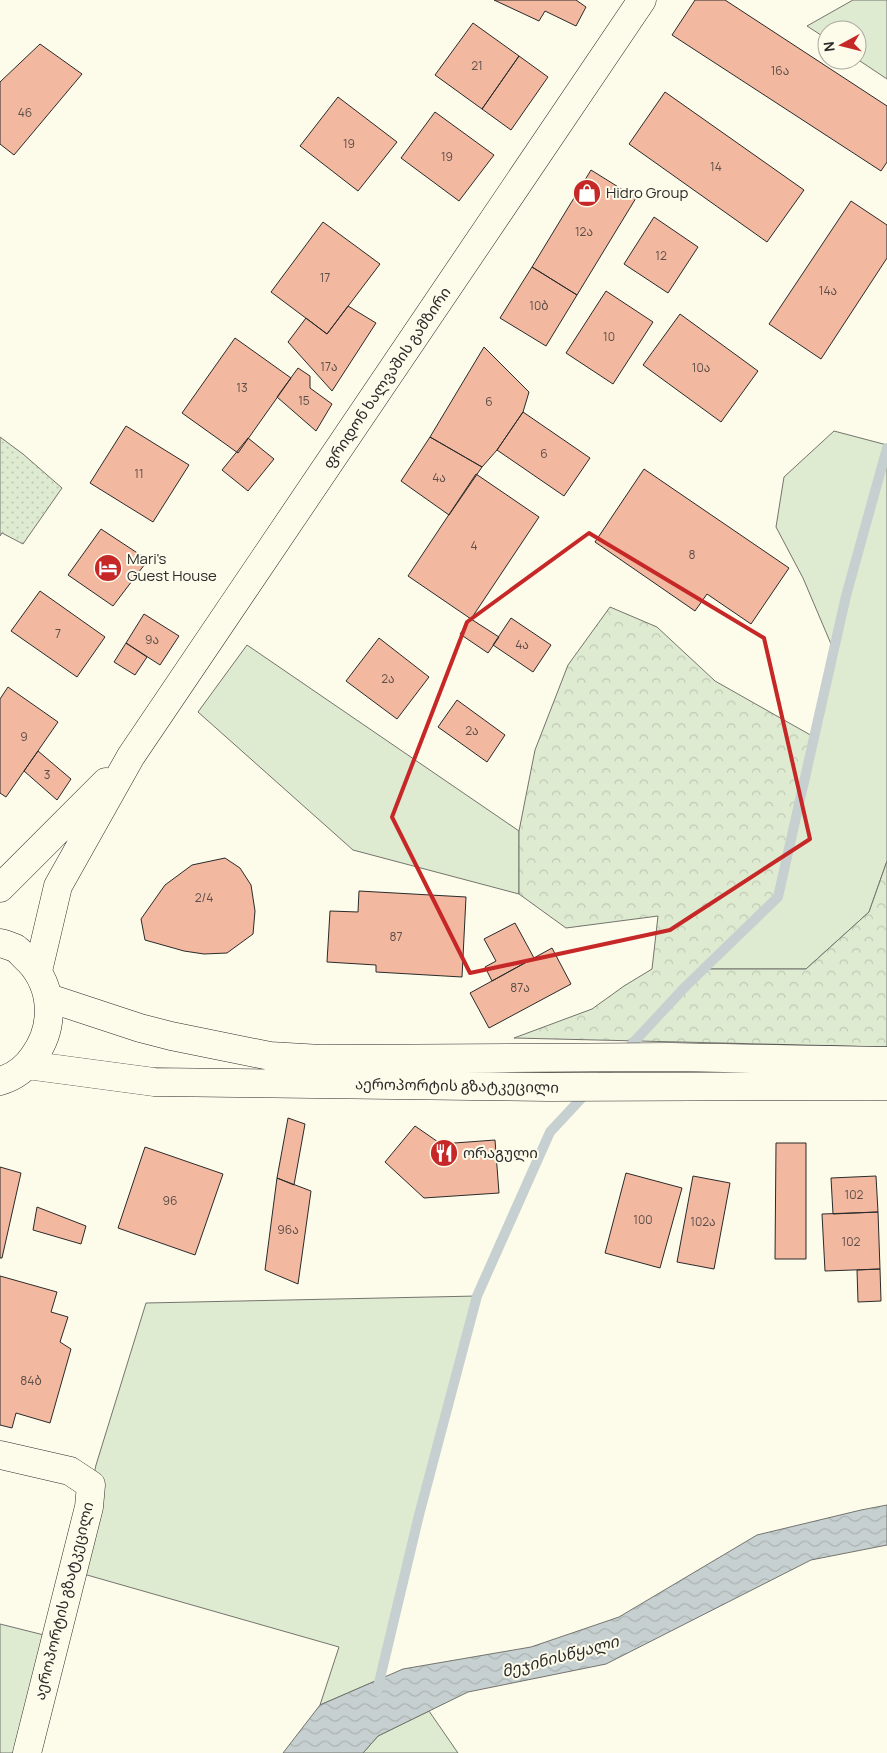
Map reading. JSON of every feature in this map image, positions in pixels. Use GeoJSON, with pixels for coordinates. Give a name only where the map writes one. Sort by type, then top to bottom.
{"type":"FeatureCollection","features":[{"type":"Feature","properties":{"kind":"main road","name":"ფრიდონ ხალვაშის გამზირი"},"geometry":{"type":"LineString","coordinates":[[131,756],[642,0]]}},
{"type":"Feature","properties":{"kind":"main road"},"geometry":{"type":"LineString","coordinates":[[0,888],[131,756]]}},
{"type":"Feature","properties":{"kind":"main road"},"geometry":{"type":"LineString","coordinates":[[38,971],[58,886],[131,756]]}},
{"type":"Feature","properties":{"kind":"main road"},"geometry":{"type":"LineString","coordinates":[[0,943],[16,948],[38,971],[49,998],[49,1022],[42,1045],[27,1065],[7,1079],[0,1081]]}},
{"type":"Feature","properties":{"kind":"main road","name":"აეროპორტის გზატკეცილი"},"geometry":{"type":"LineString","coordinates":[[49,998],[163,1034],[270,1056],[321,1059],[671,1057],[887,1061]]}},
{"type":"Feature","properties":{"kind":"main road","name":"აეროპორტის გზატკეცილი"},"geometry":{"type":"LineString","coordinates":[[27,1065],[154,1082],[548,1087],[887,1086]]}},
{"type":"Feature","properties":{"kind":"main road","name":"აეროპორტის გზატკეცილი"},"geometry":{"type":"LineString","coordinates":[[0,1455],[70,1471],[91,1485],[89,1507],[27,1753]]}},
{"type":"Feature","properties":{"kind":"highlighted area"},"geometry":{"type":"Polygon","coordinates":[[[589,533],[764,638],[810,839],[670,930],[470,973],[392,817],[467,622],[589,533]]]}},
{"type":"Feature","properties":{"kind":"green space"},"geometry":{"type":"Polygon","coordinates":[[[853,0],[887,0],[887,79],[867,66],[867,20],[818,20],[853,0]]]}},
{"type":"Feature","properties":{"kind":"green space"},"geometry":{"type":"Polygon","coordinates":[[[817,20],[817,32],[807,26],[817,20]]]}},
{"type":"Feature","properties":{"kind":"green space"},"geometry":{"type":"Polygon","coordinates":[[[834,431],[887,445],[887,861],[869,912],[806,969],[704,969],[778,896],[834,651],[803,578],[776,527],[784,477],[834,431]]]}},
{"type":"Feature","properties":{"kind":"green space"},"geometry":{"type":"Polygon","coordinates":[[[0,437],[62,488],[23,544],[2,533],[0,536],[0,437]]]}},
{"type":"Feature","properties":{"kind":"green space"},"geometry":{"type":"Polygon","coordinates":[[[610,607],[657,627],[715,681],[814,737],[778,897],[705,969],[806,969],[869,912],[887,861],[887,1047],[514,1038],[592,1009],[652,969],[658,916],[566,928],[519,894],[519,831],[535,750],[568,665],[610,607]]]}},
{"type":"Feature","properties":{"kind":"green space"},"geometry":{"type":"Polygon","coordinates":[[[247,645],[519,831],[519,894],[353,850],[198,712],[247,645]]]}},
{"type":"Feature","properties":{"kind":"green space"},"geometry":{"type":"Polygon","coordinates":[[[477,1296],[419,1515],[380,1679],[320,1705],[339,1647],[73,1571],[96,1465],[146,1303],[477,1296]]]}},
{"type":"Feature","properties":{"kind":"green space"},"geometry":{"type":"Polygon","coordinates":[[[0,1624],[56,1638],[27,1753],[0,1753],[0,1624]]]}},
{"type":"Feature","properties":{"kind":"green space"},"geometry":{"type":"Polygon","coordinates":[[[429,1711],[458,1753],[363,1753],[378,1736],[429,1711]]]}},
{"type":"Feature","properties":{"kind":"water","name":"მეჯინისწყალი"},"geometry":{"type":"Polygon","coordinates":[[[887,1505],[887,1545],[811,1560],[606,1664],[468,1692],[378,1736],[363,1753],[283,1753],[320,1705],[403,1669],[531,1647],[619,1617],[757,1535],[887,1505]]]}},
{"type":"Feature","properties":{"kind":"building"},"geometry":{"type":"Polygon","coordinates":[[[494,0],[576,0],[586,7],[576,26],[545,11],[539,21],[494,0]]]}},
{"type":"Feature","properties":{"kind":"building"},"geometry":{"type":"Polygon","coordinates":[[[695,0],[725,0],[817,60],[817,70],[832,70],[887,106],[887,162],[881,171],[672,35],[695,0]]]}},
{"type":"Feature","properties":{"kind":"building"},"geometry":{"type":"Polygon","coordinates":[[[473,23],[519,56],[482,109],[435,75],[473,23]]]}},
{"type":"Feature","properties":{"kind":"building"},"geometry":{"type":"Polygon","coordinates":[[[40,44],[82,74],[14,155],[0,144],[0,82],[40,44]]]}},
{"type":"Feature","properties":{"kind":"building"},"geometry":{"type":"Polygon","coordinates":[[[519,56],[548,77],[511,130],[482,109],[519,56]]]}},
{"type":"Feature","properties":{"kind":"building"},"geometry":{"type":"Polygon","coordinates":[[[665,92],[804,190],[767,242],[629,144],[665,92]]]}},
{"type":"Feature","properties":{"kind":"building"},"geometry":{"type":"Polygon","coordinates":[[[338,97],[397,142],[358,191],[300,146],[338,97]]]}},
{"type":"Feature","properties":{"kind":"building"},"geometry":{"type":"Polygon","coordinates":[[[435,112],[494,155],[459,201],[401,158],[435,112]]]}},
{"type":"Feature","properties":{"kind":"building"},"geometry":{"type":"Polygon","coordinates":[[[591,170],[636,198],[577,295],[532,267],[591,170]]]}},
{"type":"Feature","properties":{"kind":"building"},"geometry":{"type":"Polygon","coordinates":[[[851,201],[887,225],[887,258],[821,359],[769,324],[851,201]]]}},
{"type":"Feature","properties":{"kind":"building"},"geometry":{"type":"Polygon","coordinates":[[[654,217],[698,247],[668,293],[624,264],[654,217]]]}},
{"type":"Feature","properties":{"kind":"building"},"geometry":{"type":"Polygon","coordinates":[[[323,222],[380,264],[327,334],[271,292],[323,222]]]}},
{"type":"Feature","properties":{"kind":"building"},"geometry":{"type":"Polygon","coordinates":[[[532,267],[577,295],[546,346],[500,318],[532,267]]]}},
{"type":"Feature","properties":{"kind":"building"},"geometry":{"type":"Polygon","coordinates":[[[606,291],[653,322],[613,384],[566,353],[606,291]]]}},
{"type":"Feature","properties":{"kind":"building"},"geometry":{"type":"Polygon","coordinates":[[[348,306],[376,323],[332,391],[288,342],[306,318],[327,334],[348,306]]]}},
{"type":"Feature","properties":{"kind":"building"},"geometry":{"type":"Polygon","coordinates":[[[680,314],[758,371],[721,422],[643,365],[680,314]]]}},
{"type":"Feature","properties":{"kind":"building"},"geometry":{"type":"Polygon","coordinates":[[[235,338],[291,378],[238,453],[182,413],[235,338]]]}},
{"type":"Feature","properties":{"kind":"building"},"geometry":{"type":"Polygon","coordinates":[[[484,347],[529,392],[523,412],[497,450],[482,467],[430,437],[484,347]]]}},
{"type":"Feature","properties":{"kind":"building"},"geometry":{"type":"Polygon","coordinates":[[[298,368],[310,376],[310,388],[332,404],[316,431],[277,397],[298,368]]]}},
{"type":"Feature","properties":{"kind":"building"},"geometry":{"type":"Polygon","coordinates":[[[523,412],[590,458],[564,496],[497,450],[523,412]]]}},
{"type":"Feature","properties":{"kind":"building"},"geometry":{"type":"Polygon","coordinates":[[[126,426],[189,465],[153,522],[90,483],[126,426]]]}},
{"type":"Feature","properties":{"kind":"building"},"geometry":{"type":"Polygon","coordinates":[[[430,437],[482,467],[449,515],[401,481],[430,437]]]}},
{"type":"Feature","properties":{"kind":"building"},"geometry":{"type":"Polygon","coordinates":[[[248,438],[274,459],[248,491],[222,470],[248,438]]]}},
{"type":"Feature","properties":{"kind":"building"},"geometry":{"type":"Polygon","coordinates":[[[644,469],[789,568],[751,624],[707,594],[695,611],[595,542],[644,469]]]}},
{"type":"Feature","properties":{"kind":"building"},"geometry":{"type":"Polygon","coordinates":[[[476,474],[539,517],[471,619],[408,576],[476,474]]]}},
{"type":"Feature","properties":{"kind":"building","name":"Mari's Guest House"},"geometry":{"type":"Polygon","coordinates":[[[101,529],[148,560],[113,606],[68,575],[101,529]]]}},
{"type":"Feature","properties":{"kind":"building"},"geometry":{"type":"Polygon","coordinates":[[[40,591],[105,637],[77,677],[11,631],[40,591]]]}},
{"type":"Feature","properties":{"kind":"building"},"geometry":{"type":"Polygon","coordinates":[[[144,614],[179,636],[160,665],[126,643],[144,614]]]}},
{"type":"Feature","properties":{"kind":"building"},"geometry":{"type":"Polygon","coordinates":[[[511,618],[551,645],[533,672],[493,645],[511,618]]]}},
{"type":"Feature","properties":{"kind":"building"},"geometry":{"type":"Polygon","coordinates":[[[471,619],[499,637],[488,653],[460,634],[471,619]]]}},
{"type":"Feature","properties":{"kind":"building"},"geometry":{"type":"Polygon","coordinates":[[[379,638],[429,677],[397,719],[346,681],[379,638]]]}},
{"type":"Feature","properties":{"kind":"building"},"geometry":{"type":"Polygon","coordinates":[[[126,643],[147,657],[135,675],[114,662],[126,643]]]}},
{"type":"Feature","properties":{"kind":"building"},"geometry":{"type":"Polygon","coordinates":[[[8,687],[58,722],[6,797],[0,793],[0,699],[8,687]]]}},
{"type":"Feature","properties":{"kind":"building"},"geometry":{"type":"Polygon","coordinates":[[[457,700],[505,735],[487,762],[438,727],[457,700]]]}},
{"type":"Feature","properties":{"kind":"building"},"geometry":{"type":"Polygon","coordinates":[[[38,751],[71,779],[57,800],[24,771],[38,751]]]}},
{"type":"Feature","properties":{"kind":"building"},"geometry":{"type":"Polygon","coordinates":[[[225,858],[240,868],[251,885],[255,911],[253,934],[227,953],[204,954],[184,951],[145,940],[141,919],[165,885],[192,865],[225,858]]]}},
{"type":"Feature","properties":{"kind":"building"},"geometry":{"type":"Polygon","coordinates":[[[359,891],[466,897],[462,977],[376,972],[376,965],[327,962],[330,911],[358,912],[359,891]]]}},
{"type":"Feature","properties":{"kind":"building"},"geometry":{"type":"Polygon","coordinates":[[[515,923],[534,958],[492,981],[485,967],[496,961],[484,939],[515,923]]]}},
{"type":"Feature","properties":{"kind":"building"},"geometry":{"type":"Polygon","coordinates":[[[552,948],[571,984],[489,1028],[470,993],[552,948]]]}},
{"type":"Feature","properties":{"kind":"building"},"geometry":{"type":"Polygon","coordinates":[[[288,1118],[305,1124],[294,1185],[277,1178],[288,1118]]]}},
{"type":"Feature","properties":{"kind":"building","name":"ორაგული"},"geometry":{"type":"Polygon","coordinates":[[[415,1126],[441,1144],[495,1140],[499,1193],[424,1198],[385,1162],[415,1126]]]}},
{"type":"Feature","properties":{"kind":"building"},"geometry":{"type":"Polygon","coordinates":[[[776,1143],[806,1143],[806,1259],[775,1259],[776,1143]]]}},
{"type":"Feature","properties":{"kind":"building"},"geometry":{"type":"Polygon","coordinates":[[[145,1147],[223,1174],[195,1255],[118,1228],[145,1147]]]}},
{"type":"Feature","properties":{"kind":"building"},"geometry":{"type":"Polygon","coordinates":[[[0,1167],[21,1173],[2,1258],[0,1258],[0,1167]]]}},
{"type":"Feature","properties":{"kind":"building"},"geometry":{"type":"Polygon","coordinates":[[[626,1173],[682,1188],[660,1268],[605,1253],[626,1173]]]}},
{"type":"Feature","properties":{"kind":"building"},"geometry":{"type":"Polygon","coordinates":[[[693,1176],[730,1183],[714,1269],[677,1262],[693,1176]]]}},
{"type":"Feature","properties":{"kind":"building"},"geometry":{"type":"Polygon","coordinates":[[[876,1176],[878,1212],[833,1214],[831,1178],[876,1176]]]}},
{"type":"Feature","properties":{"kind":"building"},"geometry":{"type":"Polygon","coordinates":[[[277,1178],[311,1191],[298,1284],[265,1270],[277,1178]]]}},
{"type":"Feature","properties":{"kind":"building"},"geometry":{"type":"Polygon","coordinates":[[[37,1207],[86,1226],[81,1244],[33,1230],[37,1207]]]}},
{"type":"Feature","properties":{"kind":"building"},"geometry":{"type":"Polygon","coordinates":[[[878,1212],[880,1269],[825,1271],[822,1214],[878,1212]]]}},
{"type":"Feature","properties":{"kind":"building"},"geometry":{"type":"Polygon","coordinates":[[[880,1269],[881,1301],[858,1302],[857,1270],[880,1269]]]}},
{"type":"Feature","properties":{"kind":"building"},"geometry":{"type":"Polygon","coordinates":[[[0,1276],[57,1292],[51,1312],[68,1317],[60,1342],[71,1349],[50,1423],[16,1413],[12,1428],[0,1425],[0,1276]]]}},
{"type":"Feature","properties":{"kind":"waterway"},"geometry":{"type":"LineString","coordinates":[[377,1691],[419,1515],[477,1296],[550,1132],[686,986],[778,897],[846,596],[887,448]]}},
{"type":"Feature","properties":{"kind":"place","name":"Hidro Group"},"geometry":{"type":"Point","coordinates":[587,193]}},
{"type":"Feature","properties":{"kind":"place","name":"Mari's Guest House"},"geometry":{"type":"Point","coordinates":[108,568]}},
{"type":"Feature","properties":{"kind":"place","name":"ორაგული"},"geometry":{"type":"Point","coordinates":[444,1153]}}]}
